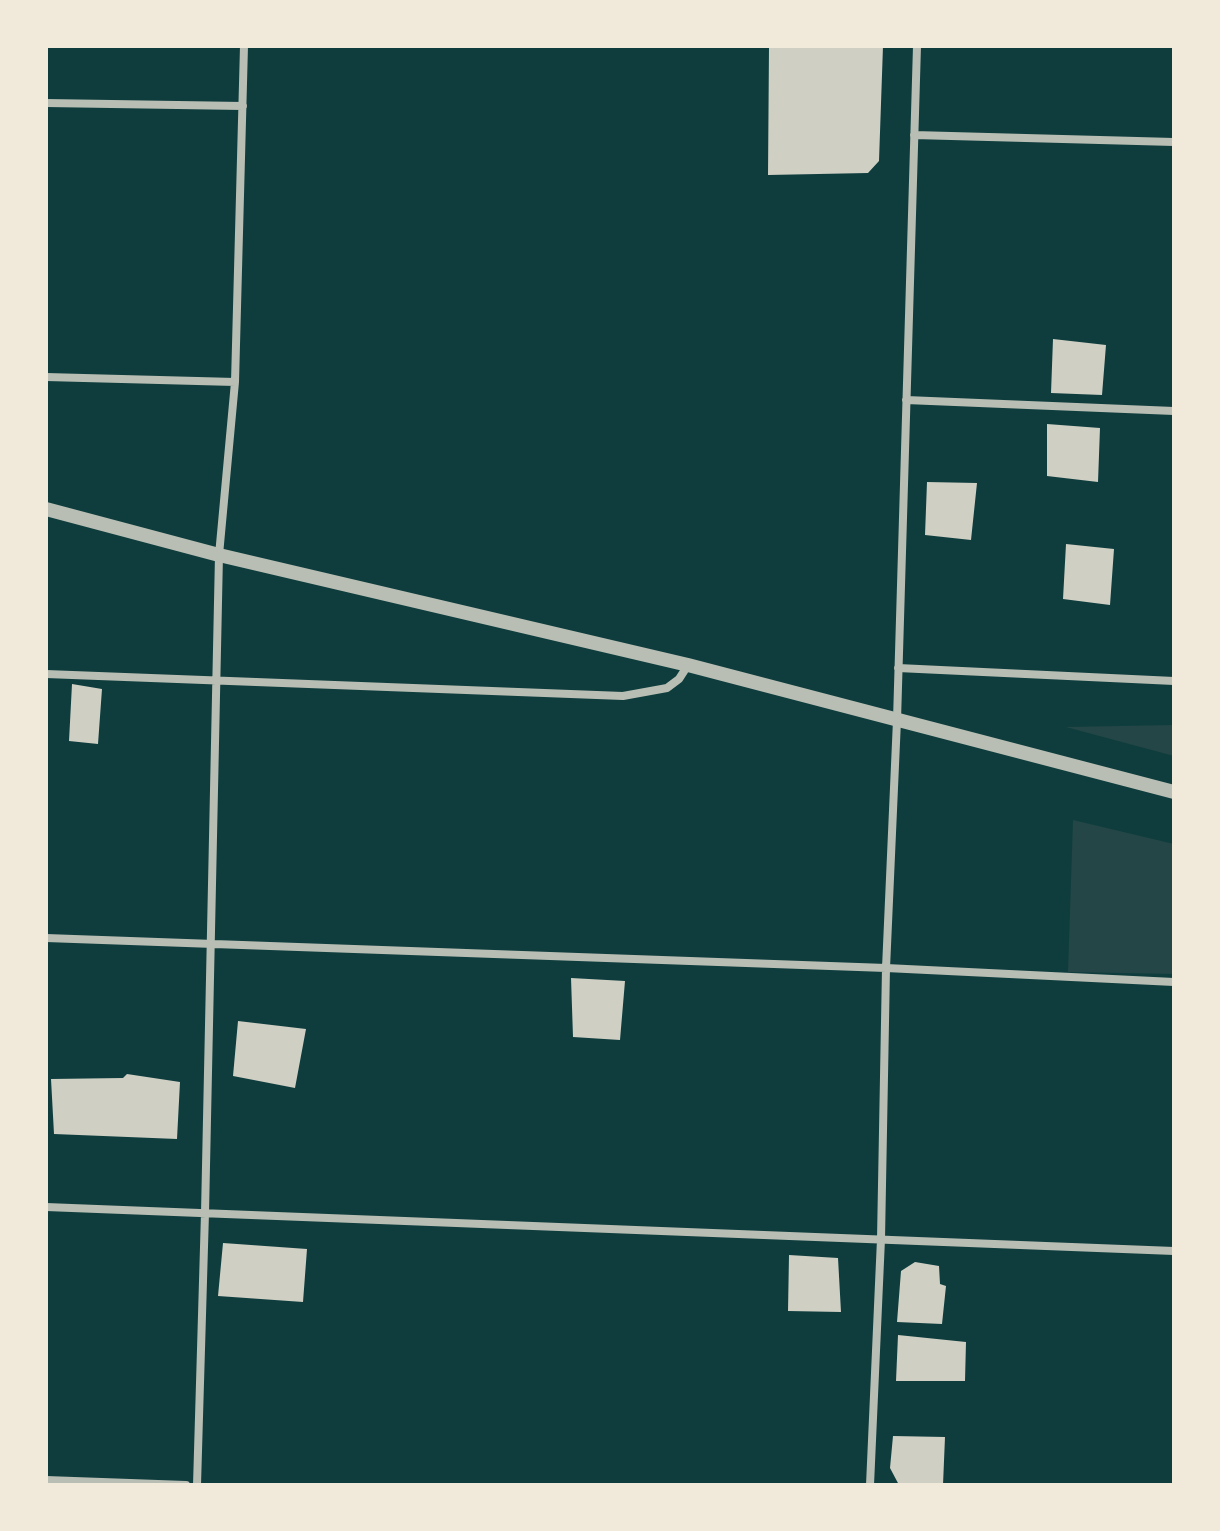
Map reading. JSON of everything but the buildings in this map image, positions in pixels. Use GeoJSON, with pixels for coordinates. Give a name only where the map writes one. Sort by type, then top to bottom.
{"type":"FeatureCollection","features":[{"type":"Feature","properties":{"kind":"street"},"geometry":{"type":"LineString","coordinates":[[197,1485],[219,555],[235,382],[244,46]]}},
{"type":"Feature","properties":{"kind":"street"},"geometry":{"type":"LineString","coordinates":[[870,1485],[881,1239],[886,968],[897,720],[917,46]]}},
{"type":"Feature","properties":{"kind":"street"},"geometry":{"type":"LineString","coordinates":[[46,103],[243,106]]}},
{"type":"Feature","properties":{"kind":"street"},"geometry":{"type":"LineString","coordinates":[[914,135],[1174,142]]}},
{"type":"Feature","properties":{"kind":"street"},"geometry":{"type":"LineString","coordinates":[[46,377],[235,382]]}},
{"type":"Feature","properties":{"kind":"street"},"geometry":{"type":"LineString","coordinates":[[906,400],[1174,411]]}},
{"type":"Feature","properties":{"kind":"street"},"geometry":{"type":"LineString","coordinates":[[46,509],[219,555],[688,665],[1174,792]]}},
{"type":"Feature","properties":{"kind":"street"},"geometry":{"type":"LineString","coordinates":[[46,674],[217,683],[623,696],[667,688],[679,679],[688,665]]}},
{"type":"Feature","properties":{"kind":"street"},"geometry":{"type":"LineString","coordinates":[[898,668],[1174,681]]}},
{"type":"Feature","properties":{"kind":"street"},"geometry":{"type":"LineString","coordinates":[[46,938],[886,968],[1174,982]]}},
{"type":"Feature","properties":{"kind":"street"},"geometry":{"type":"LineString","coordinates":[[46,1207],[1174,1251]]}},
{"type":"Feature","properties":{"kind":"street"},"geometry":{"type":"LineString","coordinates":[[46,1480],[186,1485]]}},
{"type":"Feature","properties":{"kind":"shaded area"},"geometry":{"type":"Polygon","coordinates":[[[1174,725],[1174,756],[1066,727],[1174,725]]]}},
{"type":"Feature","properties":{"kind":"shaded area"},"geometry":{"type":"Polygon","coordinates":[[[1073,820],[1174,844],[1174,974],[1068,972],[1073,820]]]}}]}
